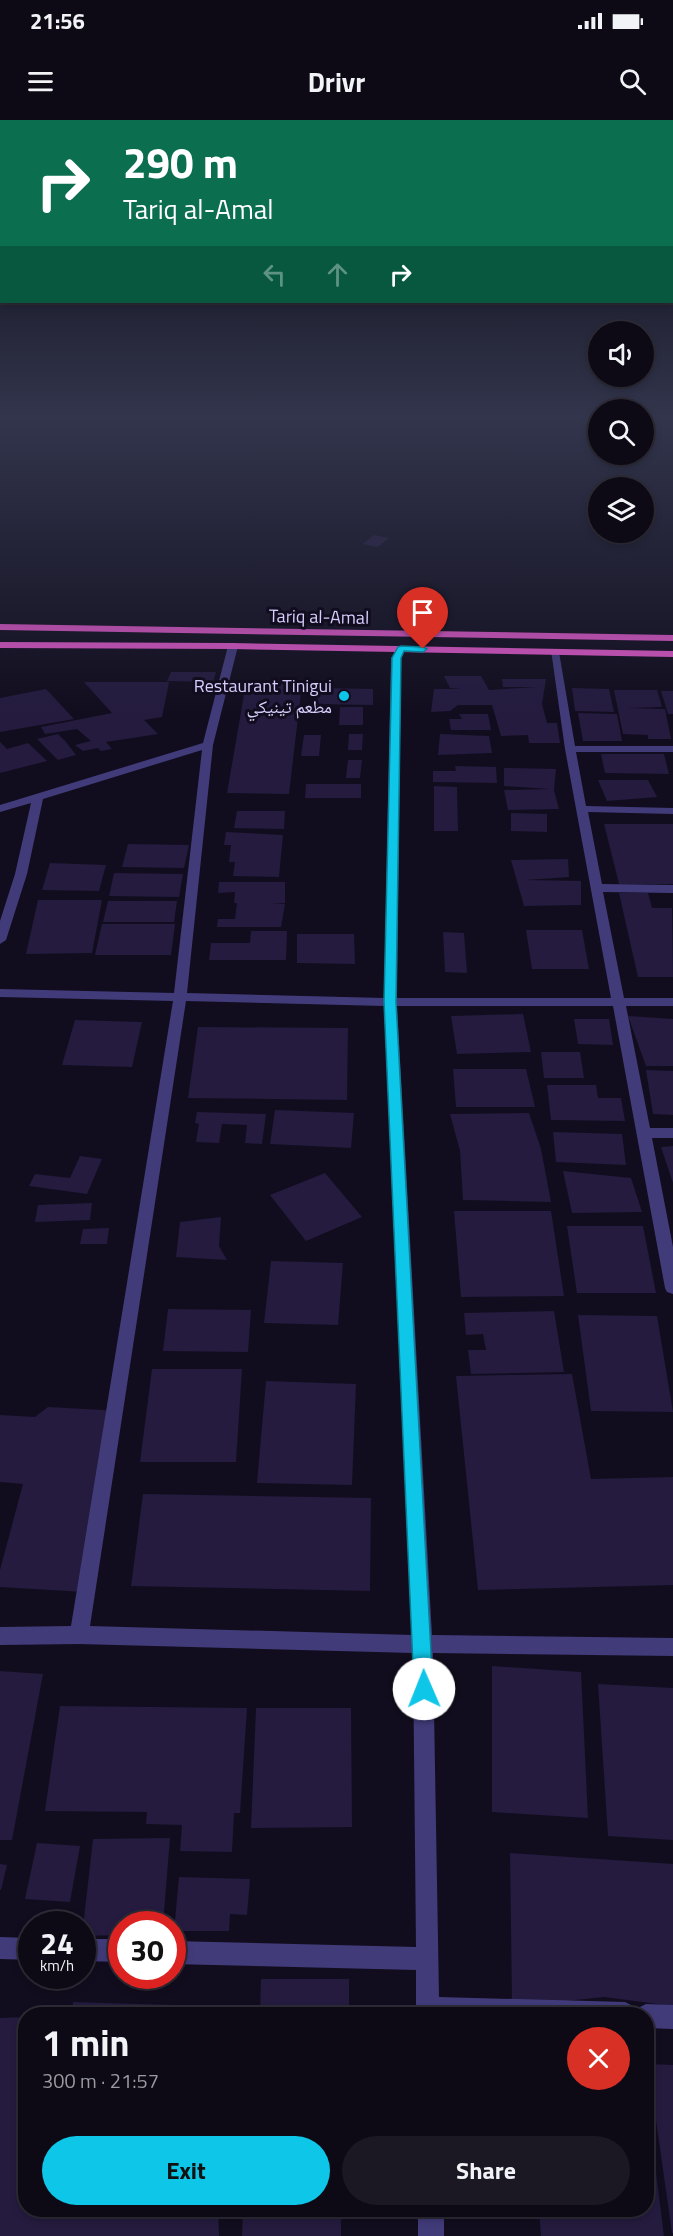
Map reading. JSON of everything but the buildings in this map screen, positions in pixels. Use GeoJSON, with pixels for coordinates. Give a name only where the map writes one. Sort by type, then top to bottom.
{"type":"FeatureCollection","features":[{"type":"Feature","properties":{"kind":"highway","name":"Tariq al-Amal"},"geometry":{"type":"LineString","coordinates":[[0,627],[673,638]]}},
{"type":"Feature","properties":{"kind":"highway","name":"Tariq al-Amal"},"geometry":{"type":"LineString","coordinates":[[0,645],[233,646],[673,654]]}},
{"type":"Feature","properties":{"kind":"street"},"geometry":{"type":"LineString","coordinates":[[79,1635],[180,996],[208,745],[233,646]]}},
{"type":"Feature","properties":{"kind":"street"},"geometry":{"type":"LineString","coordinates":[[401,649],[396,658],[390,1002],[423,1644],[428,2007]]}},
{"type":"Feature","properties":{"kind":"street"},"geometry":{"type":"LineString","coordinates":[[554,652],[617,1002],[670,1254],[673,1288]]}},
{"type":"Feature","properties":{"kind":"street"},"geometry":{"type":"LineString","coordinates":[[0,809],[208,745]]}},
{"type":"Feature","properties":{"kind":"street"},"geometry":{"type":"LineString","coordinates":[[570,749],[673,749]]}},
{"type":"Feature","properties":{"kind":"street"},"geometry":{"type":"LineString","coordinates":[[0,940],[21,874],[38,798]]}},
{"type":"Feature","properties":{"kind":"street"},"geometry":{"type":"LineString","coordinates":[[582,809],[673,811]]}},
{"type":"Feature","properties":{"kind":"street"},"geometry":{"type":"LineString","coordinates":[[597,888],[673,889]]}},
{"type":"Feature","properties":{"kind":"street"},"geometry":{"type":"LineString","coordinates":[[0,993],[390,1002],[673,1002]]}},
{"type":"Feature","properties":{"kind":"street"},"geometry":{"type":"LineString","coordinates":[[643,1133],[673,1133]]}},
{"type":"Feature","properties":{"kind":"street"},"geometry":{"type":"LineString","coordinates":[[0,1636],[79,1635],[423,1644],[673,1647]]}},
{"type":"Feature","properties":{"kind":"street"},"geometry":{"type":"LineString","coordinates":[[0,1948],[18,1949]]}},
{"type":"Feature","properties":{"kind":"street"},"geometry":{"type":"LineString","coordinates":[[186,1952],[428,1959]]}},
{"type":"Feature","properties":{"kind":"street"},"geometry":{"type":"LineString","coordinates":[[654,2017],[673,2018]]}},
{"type":"Feature","properties":{"kind":"street"},"geometry":{"type":"LineString","coordinates":[[431,2217],[431,2236]]}},
{"type":"Feature","properties":{"kind":"place","name":"Restaurant Tinigui مطعم تينيكي"},"geometry":{"type":"Point","coordinates":[344,696]}},
{"type":"Feature","properties":{"kind":"route"},"geometry":{"type":"LineString","coordinates":[[423,649],[401,649],[396,658],[390,1002],[424,1689]]}}]}
